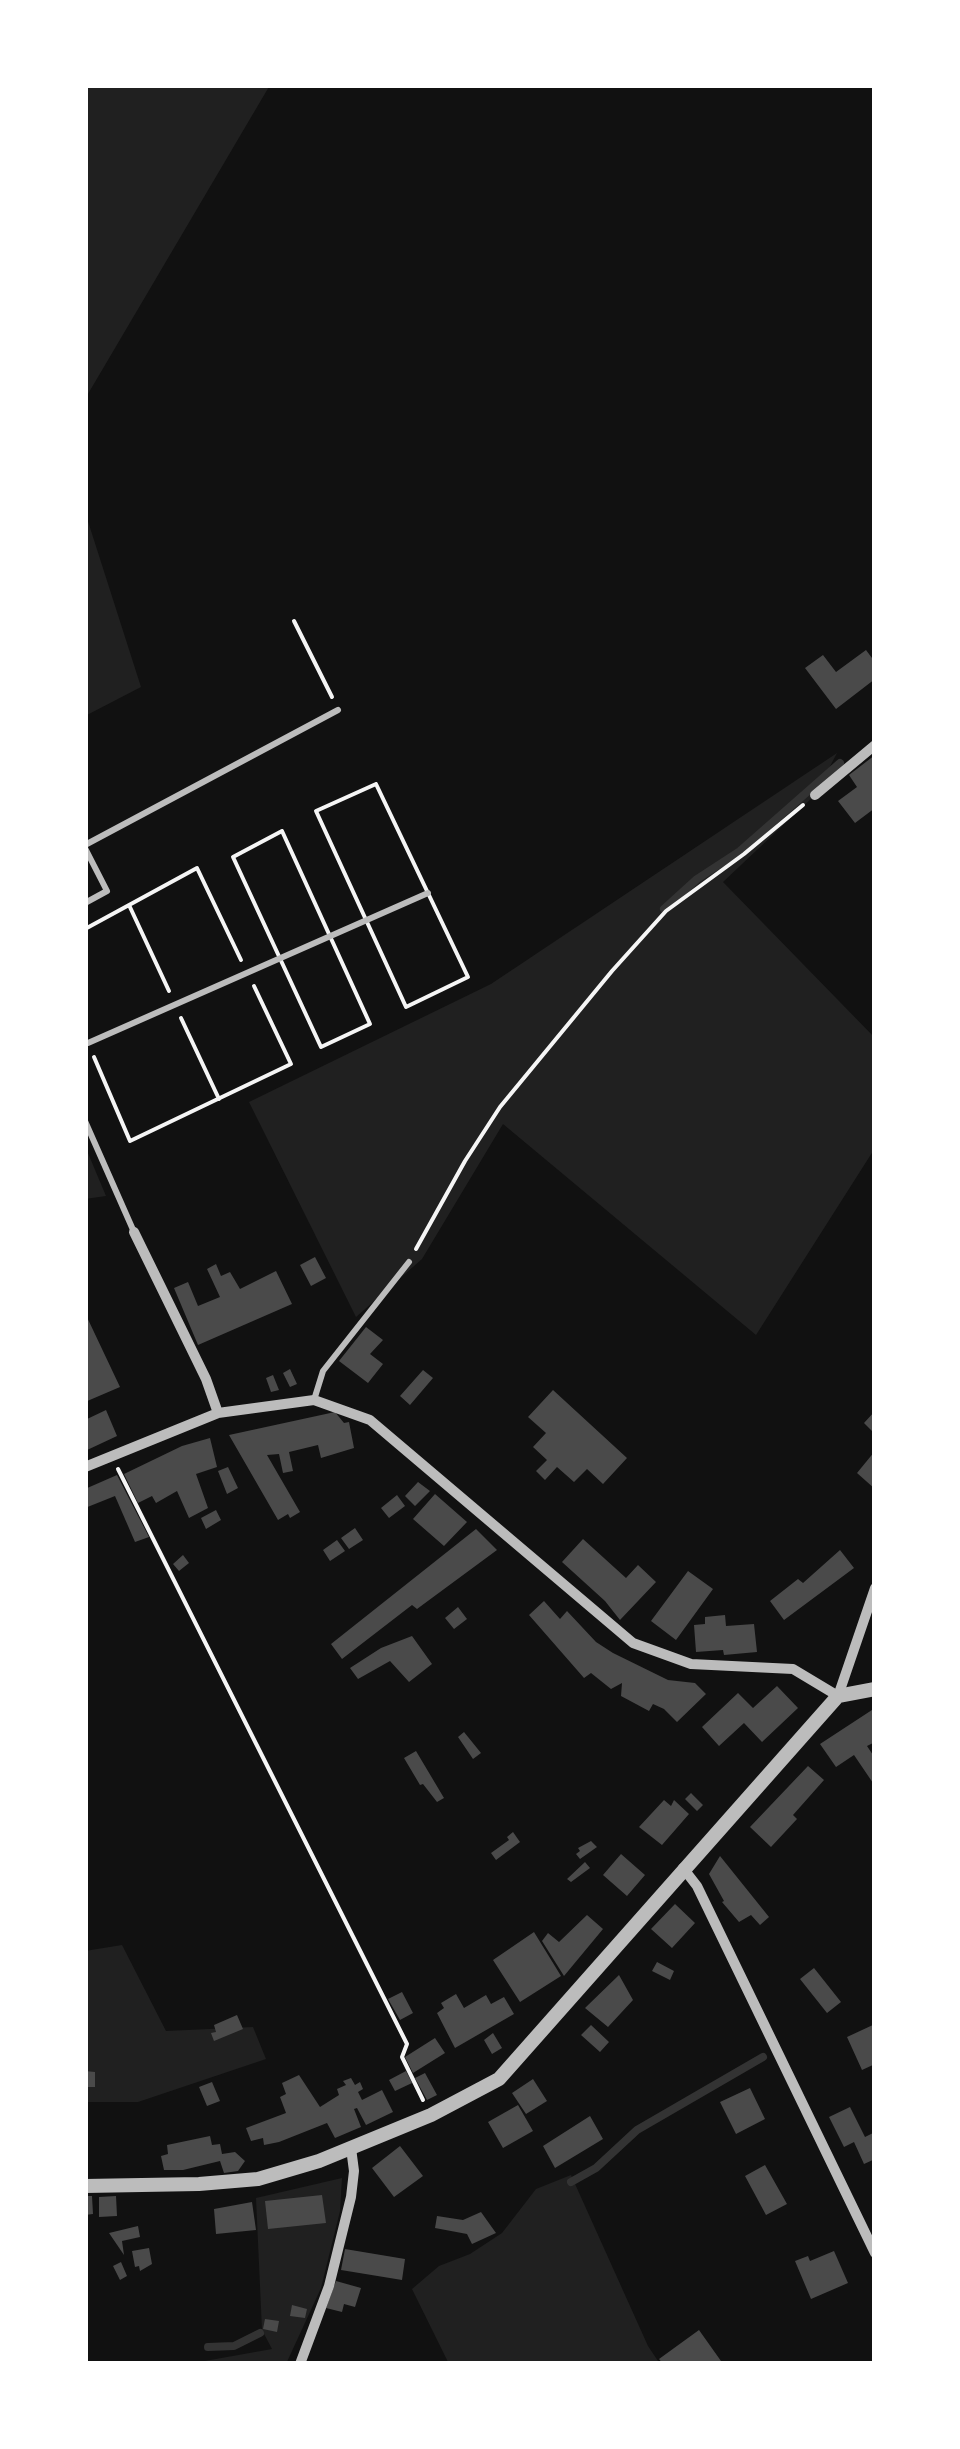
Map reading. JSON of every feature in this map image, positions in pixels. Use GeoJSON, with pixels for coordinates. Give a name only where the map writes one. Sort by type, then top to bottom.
{"type":"FeatureCollection","features":[{"type":"Feature","properties":{"kind":"street"},"geometry":{"type":"LineString","coordinates":[[815,795],[875,745]]}},
{"type":"Feature","properties":{"kind":"street"},"geometry":{"type":"LineString","coordinates":[[134,1232],[206,1379],[218,1414]]}},
{"type":"Feature","properties":{"kind":"street"},"geometry":{"type":"LineString","coordinates":[[85,1467],[218,1414],[314,1400],[370,1420],[633,1642],[691,1664],[792,1669],[838,1696],[875,1689]]}},
{"type":"Feature","properties":{"kind":"street"},"geometry":{"type":"LineString","coordinates":[[85,2186],[258,2179],[319,2162],[499,2079],[838,1696],[875,1588]]}},
{"type":"Feature","properties":{"kind":"street"},"geometry":{"type":"LineString","coordinates":[[683,1868],[697,1886],[875,2252]]}},
{"type":"Feature","properties":{"kind":"street"},"geometry":{"type":"LineString","coordinates":[[300,2364],[329,2286],[351,2197],[351,2148]]}},
{"type":"Feature","properties":{"kind":"lane"},"geometry":{"type":"LineString","coordinates":[[85,903],[107,891],[85,846],[338,710]]}},
{"type":"Feature","properties":{"kind":"lane"},"geometry":{"type":"LineString","coordinates":[[88,1043],[428,892]]}},
{"type":"Feature","properties":{"kind":"lane"},"geometry":{"type":"LineString","coordinates":[[85,1121],[134,1232]]}},
{"type":"Feature","properties":{"kind":"lane"},"geometry":{"type":"LineString","coordinates":[[314,1400],[323,1371],[408,1262]]}},
{"type":"Feature","properties":{"kind":"path"},"geometry":{"type":"LineString","coordinates":[[294,621],[338,710]]}},
{"type":"Feature","properties":{"kind":"path"},"geometry":{"type":"LineString","coordinates":[[408,1262],[500,1107],[612,971],[666,910],[744,854],[815,795]]}},
{"type":"Feature","properties":{"kind":"path"},"geometry":{"type":"LineString","coordinates":[[112,1456],[407,2044],[402,2057],[430,2114]]}},
{"type":"Feature","properties":{"kind":"shaded area"},"geometry":{"type":"Polygon","coordinates":[[[85,85],[270,85],[85,399],[85,85]]]}},
{"type":"Feature","properties":{"kind":"shaded area"},"geometry":{"type":"Polygon","coordinates":[[[85,512],[141,687],[85,716],[85,512]]]}},
{"type":"Feature","properties":{"kind":"shaded area"},"geometry":{"type":"Polygon","coordinates":[[[837,753],[815,795],[723,882],[875,1038],[875,1148],[756,1335],[503,1124],[422,1259],[356,1317],[249,1102],[491,984],[837,753]]]}},
{"type":"Feature","properties":{"kind":"shaded area"},"geometry":{"type":"Polygon","coordinates":[[[85,1146],[106,1196],[85,1199],[85,1146]]]}},
{"type":"Feature","properties":{"kind":"shaded area"},"geometry":{"type":"Polygon","coordinates":[[[122,1945],[166,2031],[253,2027],[266,2059],[138,2102],[85,2102],[85,1951],[122,1945]]]}},
{"type":"Feature","properties":{"kind":"shaded area"},"geometry":{"type":"Polygon","coordinates":[[[571,2175],[648,2346],[660,2364],[449,2364],[412,2289],[439,2266],[470,2254],[502,2233],[536,2189],[571,2175]]]}},
{"type":"Feature","properties":{"kind":"shaded area"},"geometry":{"type":"Polygon","coordinates":[[[342,2178],[340,2211],[321,2288],[286,2364],[188,2364],[272,2349],[262,2330],[256,2198],[342,2178]]]}},
{"type":"Feature","properties":{"kind":"building"},"geometry":{"type":"Polygon","coordinates":[[[866,650],[875,662],[875,679],[836,709],[805,668],[823,655],[836,672],[866,650]]]}},
{"type":"Feature","properties":{"kind":"building"},"geometry":{"type":"Polygon","coordinates":[[[875,755],[875,808],[855,823],[838,801],[857,787],[849,775],[875,755]]]}},
{"type":"Feature","properties":{"kind":"building"},"geometry":{"type":"Polygon","coordinates":[[[315,1257],[326,1278],[311,1286],[300,1265],[315,1257]]]}},
{"type":"Feature","properties":{"kind":"building"},"geometry":{"type":"Polygon","coordinates":[[[216,1264],[221,1276],[230,1272],[240,1289],[276,1271],[292,1304],[198,1345],[174,1288],[188,1282],[198,1306],[220,1297],[207,1269],[216,1264]]]}},
{"type":"Feature","properties":{"kind":"building"},"geometry":{"type":"Polygon","coordinates":[[[85,1313],[120,1387],[85,1402],[85,1313]]]}},
{"type":"Feature","properties":{"kind":"building"},"geometry":{"type":"Polygon","coordinates":[[[366,1327],[383,1340],[370,1354],[383,1364],[368,1383],[339,1361],[366,1327]]]}},
{"type":"Feature","properties":{"kind":"building"},"geometry":{"type":"Polygon","coordinates":[[[290,1369],[297,1384],[290,1387],[283,1373],[290,1369]]]}},
{"type":"Feature","properties":{"kind":"building"},"geometry":{"type":"Polygon","coordinates":[[[423,1370],[433,1378],[410,1405],[400,1396],[423,1370]]]}},
{"type":"Feature","properties":{"kind":"building"},"geometry":{"type":"Polygon","coordinates":[[[273,1375],[279,1390],[271,1392],[266,1378],[273,1375]]]}},
{"type":"Feature","properties":{"kind":"building"},"geometry":{"type":"Polygon","coordinates":[[[553,1390],[627,1458],[603,1484],[587,1469],[574,1482],[557,1467],[545,1480],[536,1471],[547,1460],[533,1447],[546,1433],[528,1417],[553,1390]]]}},
{"type":"Feature","properties":{"kind":"building"},"geometry":{"type":"Polygon","coordinates":[[[106,1410],[117,1436],[85,1451],[85,1420],[106,1410]]]}},
{"type":"Feature","properties":{"kind":"building"},"geometry":{"type":"Polygon","coordinates":[[[875,1411],[875,1434],[864,1423],[875,1411]]]}},
{"type":"Feature","properties":{"kind":"building"},"geometry":{"type":"Polygon","coordinates":[[[335,1412],[344,1423],[349,1422],[354,1448],[321,1458],[318,1445],[289,1452],[293,1471],[283,1473],[279,1454],[267,1455],[300,1512],[278,1520],[229,1435],[335,1412]]]}},
{"type":"Feature","properties":{"kind":"building"},"geometry":{"type":"Polygon","coordinates":[[[210,1438],[217,1467],[196,1474],[208,1508],[189,1518],[177,1491],[156,1503],[152,1496],[138,1503],[124,1474],[182,1446],[210,1438]]]}},
{"type":"Feature","properties":{"kind":"building"},"geometry":{"type":"Polygon","coordinates":[[[875,1451],[875,1489],[857,1473],[875,1451]]]}},
{"type":"Feature","properties":{"kind":"building"},"geometry":{"type":"Polygon","coordinates":[[[228,1467],[238,1488],[227,1494],[218,1471],[228,1467]]]}},
{"type":"Feature","properties":{"kind":"building"},"geometry":{"type":"Polygon","coordinates":[[[117,1475],[149,1537],[135,1542],[115,1496],[85,1508],[85,1489],[117,1475]]]}},
{"type":"Feature","properties":{"kind":"building"},"geometry":{"type":"Polygon","coordinates":[[[418,1482],[430,1491],[415,1506],[405,1496],[418,1482]]]}},
{"type":"Feature","properties":{"kind":"building"},"geometry":{"type":"Polygon","coordinates":[[[435,1494],[467,1522],[444,1546],[413,1519],[435,1494]]]}},
{"type":"Feature","properties":{"kind":"building"},"geometry":{"type":"Polygon","coordinates":[[[397,1495],[405,1506],[389,1518],[381,1508],[397,1495]]]}},
{"type":"Feature","properties":{"kind":"building"},"geometry":{"type":"Polygon","coordinates":[[[216,1510],[221,1520],[206,1529],[201,1518],[216,1510]]]}},
{"type":"Feature","properties":{"kind":"building"},"geometry":{"type":"Polygon","coordinates":[[[355,1528],[363,1540],[349,1549],[341,1538],[355,1528]]]}},
{"type":"Feature","properties":{"kind":"building"},"geometry":{"type":"Polygon","coordinates":[[[476,1529],[497,1550],[417,1609],[412,1605],[342,1659],[331,1644],[476,1529]]]}},
{"type":"Feature","properties":{"kind":"building"},"geometry":{"type":"Polygon","coordinates":[[[583,1539],[626,1578],[638,1565],[656,1582],[620,1620],[562,1562],[583,1539]]]}},
{"type":"Feature","properties":{"kind":"building"},"geometry":{"type":"Polygon","coordinates":[[[337,1540],[345,1551],[330,1561],[323,1550],[337,1540]]]}},
{"type":"Feature","properties":{"kind":"building"},"geometry":{"type":"Polygon","coordinates":[[[840,1550],[854,1568],[784,1620],[770,1601],[798,1579],[803,1583],[840,1550]]]}},
{"type":"Feature","properties":{"kind":"building"},"geometry":{"type":"Polygon","coordinates":[[[183,1555],[189,1563],[179,1571],[173,1564],[183,1555]]]}},
{"type":"Feature","properties":{"kind":"building"},"geometry":{"type":"Polygon","coordinates":[[[688,1571],[713,1589],[676,1640],[651,1621],[688,1571]]]}},
{"type":"Feature","properties":{"kind":"building"},"geometry":{"type":"Polygon","coordinates":[[[544,1601],[560,1619],[567,1611],[596,1642],[613,1653],[668,1680],[695,1683],[706,1694],[677,1722],[664,1709],[653,1704],[649,1711],[621,1696],[622,1683],[611,1689],[591,1673],[584,1678],[529,1615],[544,1601]]]}},
{"type":"Feature","properties":{"kind":"building"},"geometry":{"type":"Polygon","coordinates":[[[458,1607],[467,1619],[454,1629],[445,1618],[458,1607]]]}},
{"type":"Feature","properties":{"kind":"building"},"geometry":{"type":"Polygon","coordinates":[[[725,1615],[726,1626],[754,1624],[757,1652],[696,1652],[694,1625],[705,1624],[705,1617],[725,1615]]]}},
{"type":"Feature","properties":{"kind":"building"},"geometry":{"type":"Polygon","coordinates":[[[412,1636],[432,1664],[409,1682],[390,1661],[358,1679],[350,1668],[381,1648],[412,1636]]]}},
{"type":"Feature","properties":{"kind":"building"},"geometry":{"type":"Polygon","coordinates":[[[777,1686],[798,1708],[762,1742],[744,1723],[719,1746],[702,1727],[738,1693],[753,1708],[777,1686]]]}},
{"type":"Feature","properties":{"kind":"building"},"geometry":{"type":"Polygon","coordinates":[[[875,1708],[875,1742],[867,1746],[875,1758],[875,1786],[854,1755],[836,1767],[820,1744],[875,1708]]]}},
{"type":"Feature","properties":{"kind":"building"},"geometry":{"type":"Polygon","coordinates":[[[464,1732],[481,1753],[473,1759],[458,1737],[464,1732]]]}},
{"type":"Feature","properties":{"kind":"building"},"geometry":{"type":"Polygon","coordinates":[[[416,1751],[444,1798],[437,1802],[420,1785],[404,1758],[416,1751]]]}},
{"type":"Feature","properties":{"kind":"building"},"geometry":{"type":"Polygon","coordinates":[[[808,1766],[824,1780],[793,1815],[797,1819],[771,1847],[750,1827],[808,1766]]]}},
{"type":"Feature","properties":{"kind":"building"},"geometry":{"type":"Polygon","coordinates":[[[691,1793],[703,1805],[697,1811],[685,1799],[691,1793]]]}},
{"type":"Feature","properties":{"kind":"building"},"geometry":{"type":"Polygon","coordinates":[[[664,1800],[671,1806],[674,1800],[689,1814],[662,1845],[639,1827],[664,1800]]]}},
{"type":"Feature","properties":{"kind":"building"},"geometry":{"type":"Polygon","coordinates":[[[513,1832],[520,1842],[496,1860],[491,1853],[509,1840],[507,1837],[513,1832]]]}},
{"type":"Feature","properties":{"kind":"building"},"geometry":{"type":"Polygon","coordinates":[[[591,1841],[597,1847],[580,1859],[576,1854],[578,1848],[591,1841]]]}},
{"type":"Feature","properties":{"kind":"building"},"geometry":{"type":"Polygon","coordinates":[[[621,1854],[645,1875],[627,1896],[603,1875],[621,1854]]]}},
{"type":"Feature","properties":{"kind":"building"},"geometry":{"type":"Polygon","coordinates":[[[720,1856],[769,1917],[760,1925],[751,1915],[739,1922],[722,1902],[709,1874],[720,1856]]]}},
{"type":"Feature","properties":{"kind":"building"},"geometry":{"type":"Polygon","coordinates":[[[585,1862],[590,1868],[571,1882],[567,1879],[585,1862]]]}},
{"type":"Feature","properties":{"kind":"building"},"geometry":{"type":"Polygon","coordinates":[[[675,1904],[695,1923],[672,1948],[651,1929],[675,1904]]]}},
{"type":"Feature","properties":{"kind":"building"},"geometry":{"type":"Polygon","coordinates":[[[587,1915],[603,1929],[564,1976],[542,1941],[548,1933],[559,1942],[587,1915]]]}},
{"type":"Feature","properties":{"kind":"building"},"geometry":{"type":"Polygon","coordinates":[[[534,1932],[561,1976],[520,2002],[493,1960],[534,1932]]]}},
{"type":"Feature","properties":{"kind":"building"},"geometry":{"type":"Polygon","coordinates":[[[657,1962],[674,1971],[670,1980],[652,1971],[657,1962]]]}},
{"type":"Feature","properties":{"kind":"building"},"geometry":{"type":"Polygon","coordinates":[[[814,1968],[841,2002],[827,2013],[800,1979],[814,1968]]]}},
{"type":"Feature","properties":{"kind":"building"},"geometry":{"type":"Polygon","coordinates":[[[619,1975],[633,2000],[608,2027],[585,2008],[619,1975]]]}},
{"type":"Feature","properties":{"kind":"building"},"geometry":{"type":"Polygon","coordinates":[[[402,1992],[413,2013],[400,2020],[388,1999],[402,1992]]]}},
{"type":"Feature","properties":{"kind":"building"},"geometry":{"type":"Polygon","coordinates":[[[456,1994],[464,2008],[486,1995],[491,2004],[504,1997],[514,2014],[455,2048],[437,2013],[444,2008],[441,2003],[456,1994]]]}},
{"type":"Feature","properties":{"kind":"building"},"geometry":{"type":"Polygon","coordinates":[[[237,2015],[243,2029],[214,2041],[214,2025],[237,2015]]]}},
{"type":"Feature","properties":{"kind":"building"},"geometry":{"type":"Polygon","coordinates":[[[875,2024],[875,2064],[862,2070],[847,2037],[875,2024]]]}},
{"type":"Feature","properties":{"kind":"building"},"geometry":{"type":"Polygon","coordinates":[[[591,2025],[609,2042],[600,2052],[581,2035],[591,2025]]]}},
{"type":"Feature","properties":{"kind":"building"},"geometry":{"type":"Polygon","coordinates":[[[493,2033],[502,2048],[492,2054],[484,2040],[493,2033]]]}},
{"type":"Feature","properties":{"kind":"building"},"geometry":{"type":"Polygon","coordinates":[[[435,2038],[445,2053],[413,2073],[405,2057],[435,2038]]]}},
{"type":"Feature","properties":{"kind":"building"},"geometry":{"type":"Polygon","coordinates":[[[85,2071],[95,2072],[95,2087],[87,2087],[85,2071]]]}},
{"type":"Feature","properties":{"kind":"building"},"geometry":{"type":"Polygon","coordinates":[[[406,2071],[412,2083],[395,2091],[389,2080],[406,2071]]]}},
{"type":"Feature","properties":{"kind":"building"},"geometry":{"type":"Polygon","coordinates":[[[425,2073],[437,2095],[427,2100],[415,2078],[425,2073]]]}},
{"type":"Feature","properties":{"kind":"building"},"geometry":{"type":"Polygon","coordinates":[[[299,2075],[320,2107],[339,2095],[337,2089],[351,2078],[355,2085],[360,2082],[363,2089],[358,2092],[362,2100],[382,2090],[393,2112],[366,2125],[354,2109],[361,2127],[335,2138],[327,2123],[279,2142],[264,2145],[263,2138],[251,2141],[246,2128],[286,2113],[280,2097],[286,2094],[282,2083],[299,2075]]]}},
{"type":"Feature","properties":{"kind":"building"},"geometry":{"type":"Polygon","coordinates":[[[533,2079],[547,2101],[526,2114],[512,2093],[533,2079]]]}},
{"type":"Feature","properties":{"kind":"building"},"geometry":{"type":"Polygon","coordinates":[[[212,2082],[220,2101],[207,2106],[199,2087],[212,2082]]]}},
{"type":"Feature","properties":{"kind":"building"},"geometry":{"type":"Polygon","coordinates":[[[750,2088],[765,2119],[736,2134],[720,2102],[750,2088]]]}},
{"type":"Feature","properties":{"kind":"building"},"geometry":{"type":"Polygon","coordinates":[[[518,2105],[533,2131],[503,2148],[488,2122],[518,2105]]]}},
{"type":"Feature","properties":{"kind":"building"},"geometry":{"type":"Polygon","coordinates":[[[850,2107],[865,2137],[875,2132],[875,2159],[864,2164],[854,2142],[844,2147],[829,2117],[850,2107]]]}},
{"type":"Feature","properties":{"kind":"building"},"geometry":{"type":"Polygon","coordinates":[[[590,2116],[603,2139],[555,2168],[543,2146],[590,2116]]]}},
{"type":"Feature","properties":{"kind":"building"},"geometry":{"type":"Polygon","coordinates":[[[210,2136],[212,2145],[220,2144],[222,2154],[235,2152],[245,2161],[238,2171],[224,2173],[220,2161],[183,2170],[164,2170],[161,2156],[168,2154],[167,2145],[210,2136]]]}},
{"type":"Feature","properties":{"kind":"building"},"geometry":{"type":"Polygon","coordinates":[[[400,2146],[423,2176],[394,2197],[372,2168],[400,2146]]]}},
{"type":"Feature","properties":{"kind":"building"},"geometry":{"type":"Polygon","coordinates":[[[765,2165],[787,2204],[766,2215],[745,2176],[765,2165]]]}},
{"type":"Feature","properties":{"kind":"building"},"geometry":{"type":"Polygon","coordinates":[[[322,2195],[326,2223],[268,2229],[265,2201],[322,2195]]]}},
{"type":"Feature","properties":{"kind":"building"},"geometry":{"type":"Polygon","coordinates":[[[85,2196],[92,2196],[93,2214],[85,2215],[85,2196]]]}},
{"type":"Feature","properties":{"kind":"building"},"geometry":{"type":"Polygon","coordinates":[[[116,2196],[117,2216],[99,2217],[99,2197],[116,2196]]]}},
{"type":"Feature","properties":{"kind":"building"},"geometry":{"type":"Polygon","coordinates":[[[252,2202],[256,2230],[216,2234],[214,2209],[252,2202]]]}},
{"type":"Feature","properties":{"kind":"building"},"geometry":{"type":"Polygon","coordinates":[[[481,2212],[496,2233],[472,2244],[467,2234],[435,2228],[437,2216],[463,2220],[481,2212]]]}},
{"type":"Feature","properties":{"kind":"building"},"geometry":{"type":"Polygon","coordinates":[[[138,2226],[140,2237],[122,2241],[124,2255],[109,2233],[138,2226]]]}},
{"type":"Feature","properties":{"kind":"building"},"geometry":{"type":"Polygon","coordinates":[[[149,2248],[152,2264],[140,2271],[139,2266],[135,2267],[132,2251],[149,2248]]]}},
{"type":"Feature","properties":{"kind":"building"},"geometry":{"type":"Polygon","coordinates":[[[345,2249],[405,2259],[402,2280],[341,2270],[345,2249]]]}},
{"type":"Feature","properties":{"kind":"building"},"geometry":{"type":"Polygon","coordinates":[[[834,2251],[848,2283],[811,2299],[795,2261],[808,2256],[810,2261],[834,2251]]]}},
{"type":"Feature","properties":{"kind":"building"},"geometry":{"type":"Polygon","coordinates":[[[121,2262],[127,2276],[120,2280],[113,2266],[121,2262]]]}},
{"type":"Feature","properties":{"kind":"building"},"geometry":{"type":"Polygon","coordinates":[[[336,2281],[361,2288],[355,2307],[344,2304],[342,2312],[326,2308],[336,2281]]]}},
{"type":"Feature","properties":{"kind":"building"},"geometry":{"type":"Polygon","coordinates":[[[292,2305],[307,2309],[305,2318],[290,2316],[292,2305]]]}},
{"type":"Feature","properties":{"kind":"building"},"geometry":{"type":"Polygon","coordinates":[[[265,2319],[279,2321],[277,2332],[263,2329],[265,2319]]]}},
{"type":"Feature","properties":{"kind":"building"},"geometry":{"type":"Polygon","coordinates":[[[699,2330],[721,2361],[663,2364],[659,2359],[699,2330]]]}},
{"type":"Feature","properties":{"kind":"waterway"},"geometry":{"type":"LineString","coordinates":[[664,909],[697,879],[740,851],[840,763]]}},
{"type":"Feature","properties":{"kind":"waterway"},"geometry":{"type":"LineString","coordinates":[[571,2182],[596,2168],[637,2130],[763,2057]]}},
{"type":"Feature","properties":{"kind":"waterway"},"geometry":{"type":"LineString","coordinates":[[208,2347],[234,2346],[260,2333]]}}]}
